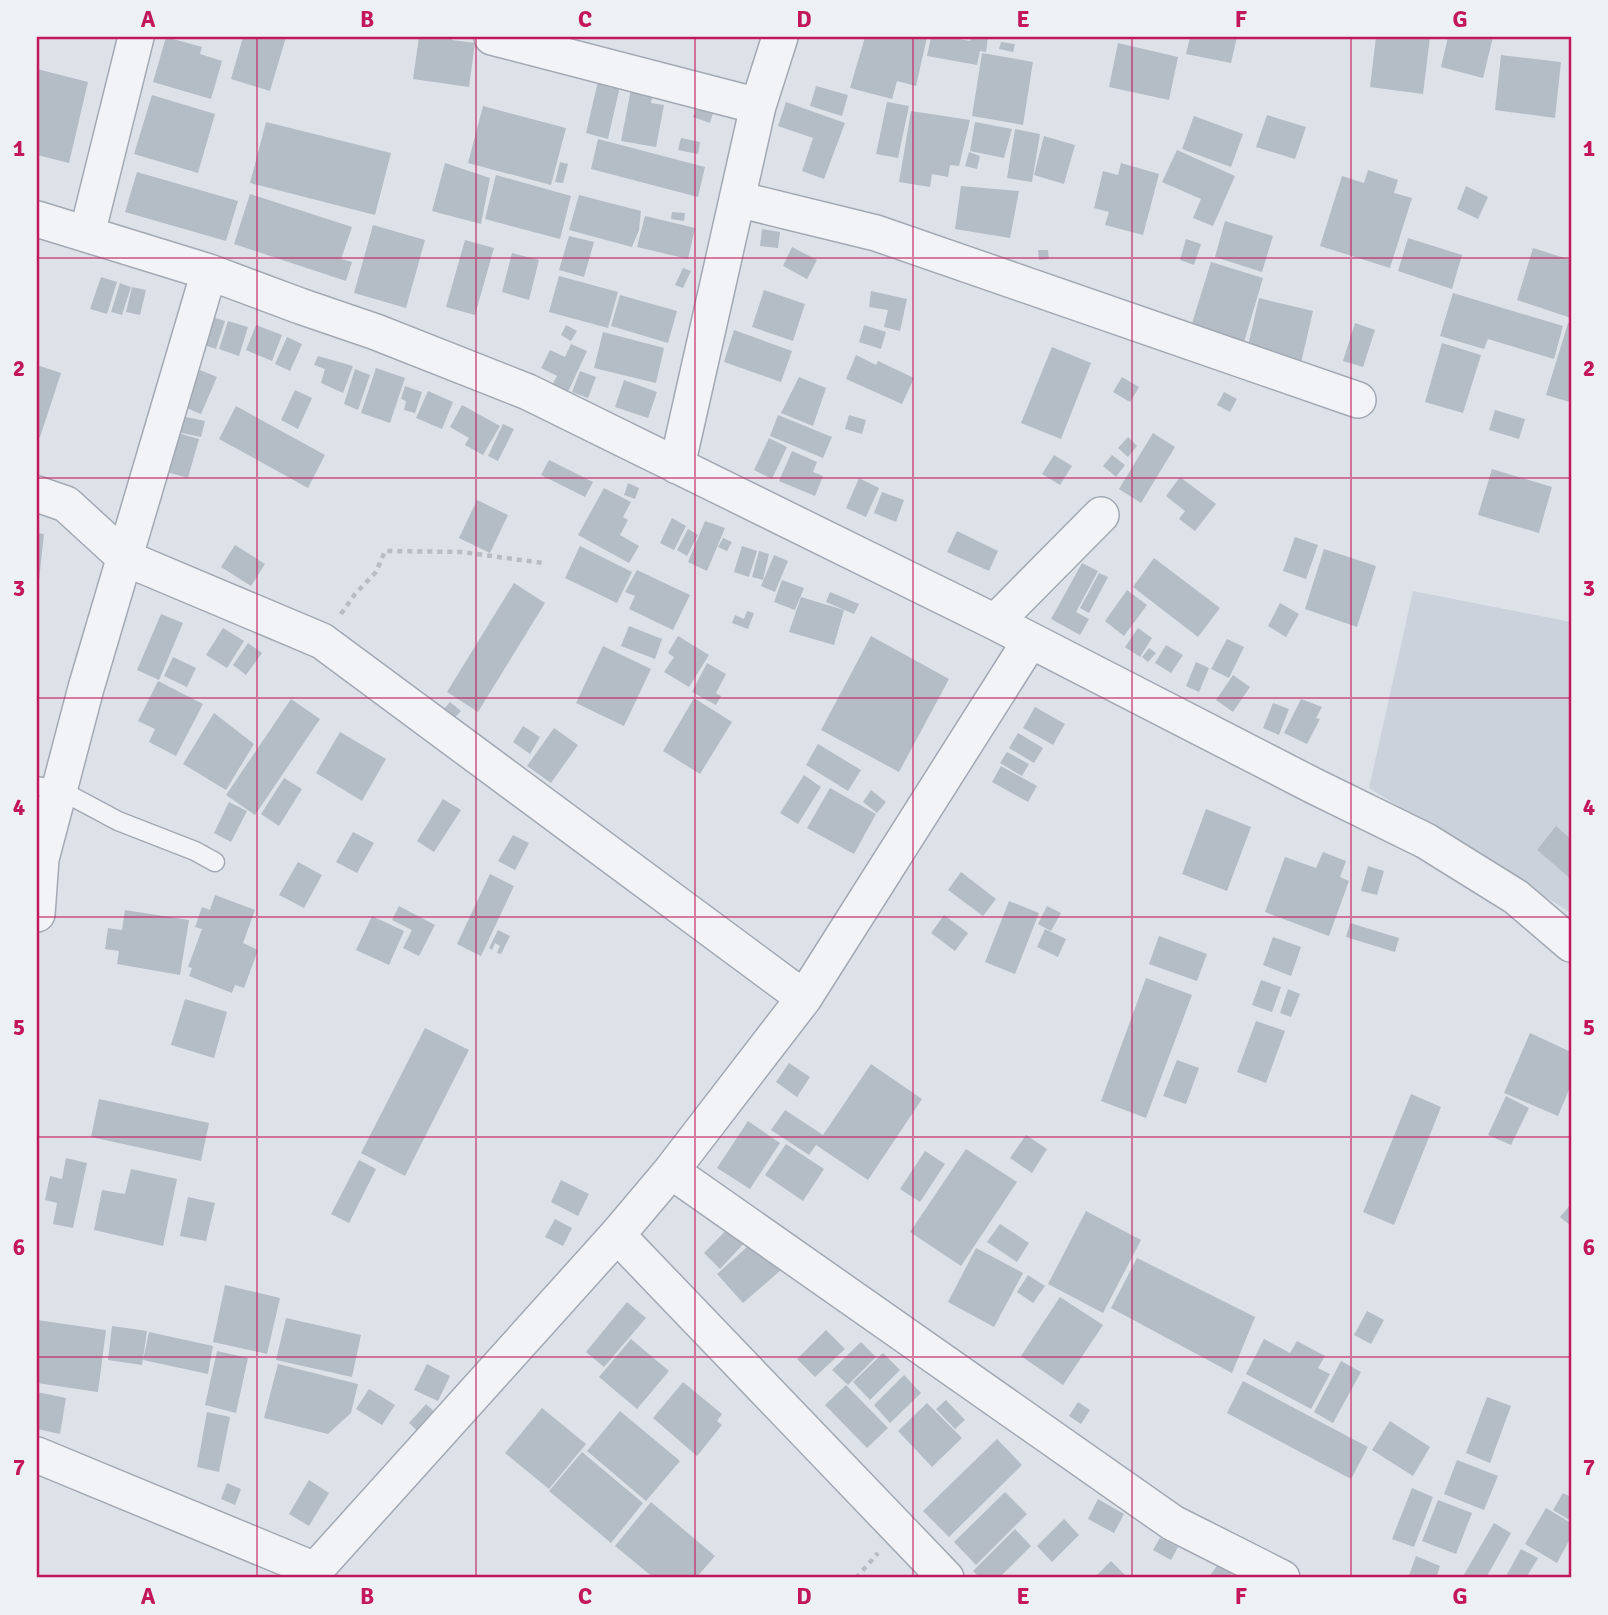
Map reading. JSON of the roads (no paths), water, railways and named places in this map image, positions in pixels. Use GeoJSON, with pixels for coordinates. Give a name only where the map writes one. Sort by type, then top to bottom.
{"type":"FeatureCollection","features":[{"type":"Feature","properties":{"kind":"street"},"geometry":{"type":"LineString","coordinates":[[87,234],[136,37]]}},
{"type":"Feature","properties":{"kind":"street"},"geometry":{"type":"LineString","coordinates":[[492,37],[758,106]]}},
{"type":"Feature","properties":{"kind":"street"},"geometry":{"type":"LineString","coordinates":[[677,466],[758,106],[780,37]]}},
{"type":"Feature","properties":{"kind":"street"},"geometry":{"type":"LineString","coordinates":[[737,199],[876,233],[1358,400]]}},
{"type":"Feature","properties":{"kind":"street"},"geometry":{"type":"LineString","coordinates":[[37,219],[209,272],[376,332],[528,392],[995,622],[1426,841],[1516,897],[1571,944]]}},
{"type":"Feature","properties":{"kind":"street"},"geometry":{"type":"LineString","coordinates":[[37,914],[48,788],[86,688],[209,272]]}},
{"type":"Feature","properties":{"kind":"street"},"geometry":{"type":"LineString","coordinates":[[37,494],[66,504],[125,558],[322,641],[804,998]]}},
{"type":"Feature","properties":{"kind":"street"},"geometry":{"type":"LineString","coordinates":[[995,622],[1101,515]]}},
{"type":"Feature","properties":{"kind":"street"},"geometry":{"type":"LineString","coordinates":[[37,1455],[311,1574],[617,1235],[671,1171],[804,998],[1031,641]]}},
{"type":"Feature","properties":{"kind":"street"},"geometry":{"type":"LineString","coordinates":[[671,1171],[1173,1522],[1282,1578]]}},
{"type":"Feature","properties":{"kind":"street"},"geometry":{"type":"LineString","coordinates":[[617,1235],[946,1578]]}},
{"type":"Feature","properties":{"kind":"lane"},"geometry":{"type":"LineString","coordinates":[[48,788],[215,862]]}}]}
